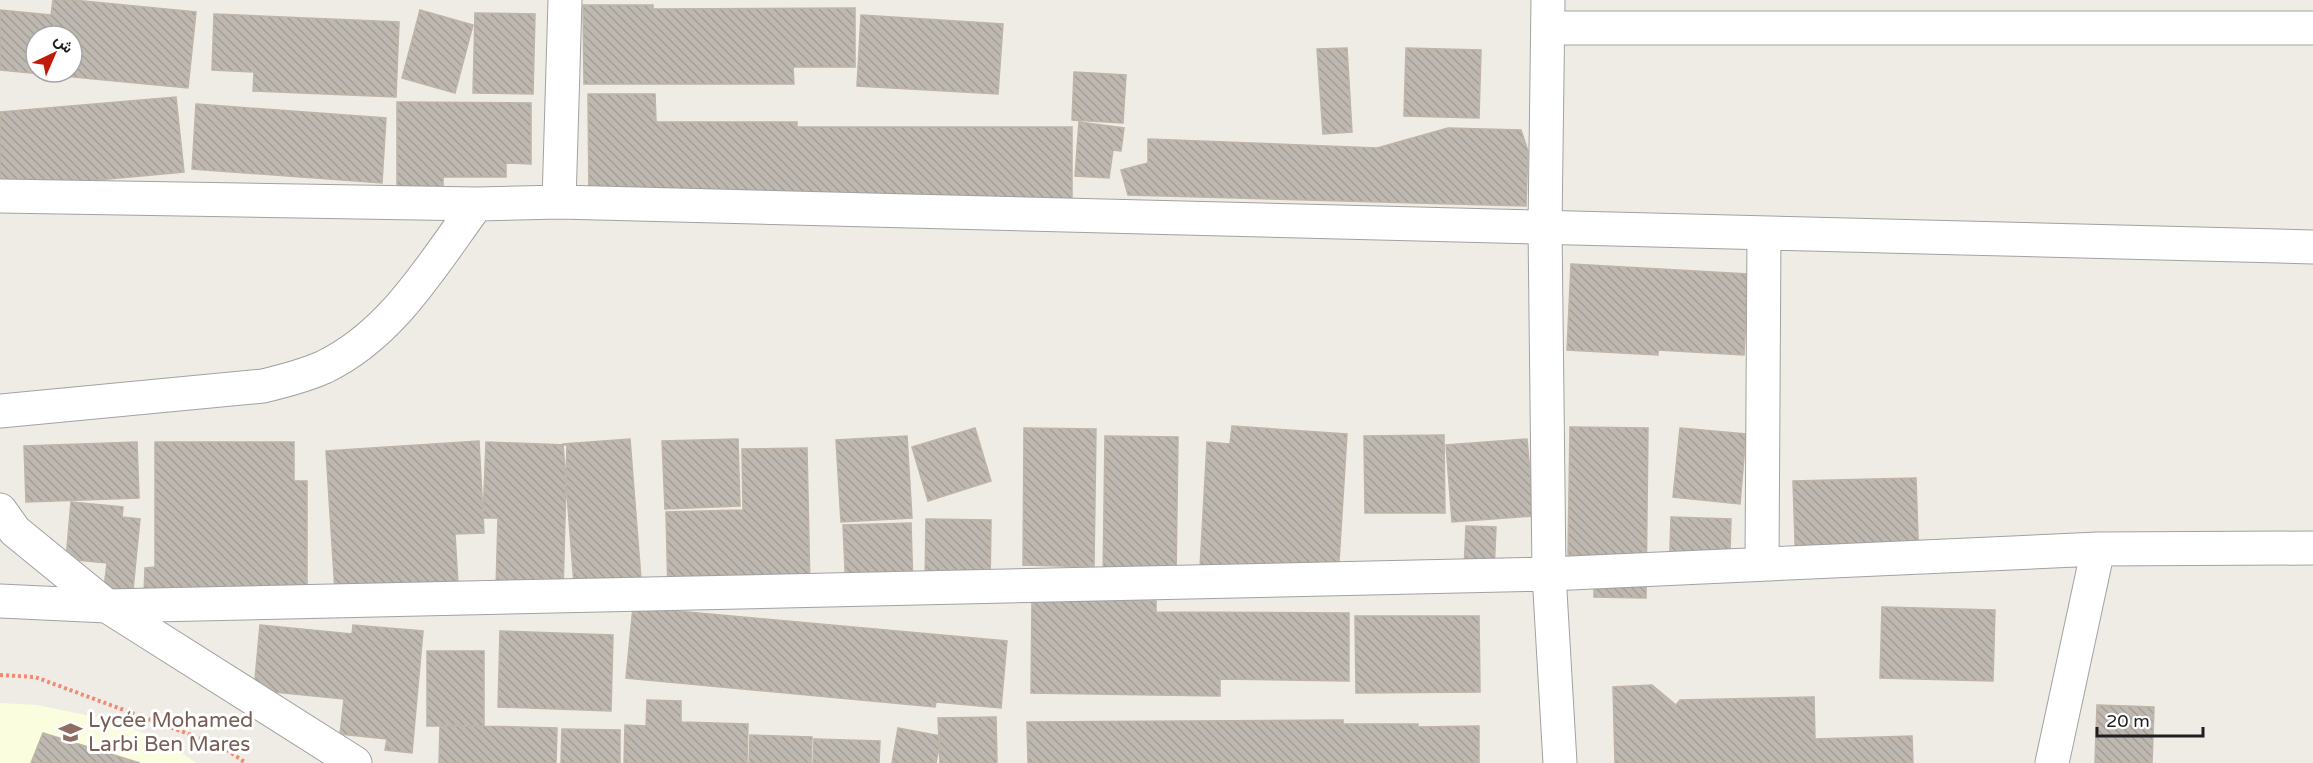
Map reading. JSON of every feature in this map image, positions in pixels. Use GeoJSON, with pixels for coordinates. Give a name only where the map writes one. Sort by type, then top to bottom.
{"type":"FeatureCollection","features":[{"type":"Feature","properties":{"kind":"street"},"geometry":{"type":"LineString","coordinates":[[559,202],[565,0]]}},
{"type":"Feature","properties":{"kind":"street"},"geometry":{"type":"LineString","coordinates":[[1560,763],[1549,574],[1545,227],[1549,14],[2313,27]]}},
{"type":"Feature","properties":{"kind":"street"},"geometry":{"type":"LineString","coordinates":[[0,196],[477,204],[559,202],[2313,247]]}},
{"type":"Feature","properties":{"kind":"street"},"geometry":{"type":"LineString","coordinates":[[0,411],[263,386],[295,378],[326,366],[354,349],[379,329],[402,305],[477,204]]}},
{"type":"Feature","properties":{"kind":"street"},"geometry":{"type":"LineString","coordinates":[[1762,564],[1764,233]]}},
{"type":"Feature","properties":{"kind":"street"},"geometry":{"type":"LineString","coordinates":[[0,510],[15,531],[107,606],[355,763]]}},
{"type":"Feature","properties":{"kind":"street"},"geometry":{"type":"LineString","coordinates":[[0,601],[107,606],[1549,574],[2098,549],[2313,548]]}},
{"type":"Feature","properties":{"kind":"street"},"geometry":{"type":"LineString","coordinates":[[2052,763],[2098,549]]}},
{"type":"Feature","properties":{"kind":"path"},"geometry":{"type":"LineString","coordinates":[[0,675],[35,677],[221,746],[246,763]]}},
{"type":"Feature","properties":{"kind":"shaded area","name":"Lycée Mohamed Larbi Ben Mares"},"geometry":{"type":"Polygon","coordinates":[[[0,703],[37,705],[116,721],[163,742],[197,763],[0,763],[0,703]]]}},
{"type":"Feature","properties":{"kind":"building"},"geometry":{"type":"Polygon","coordinates":[[[53,0],[73,0],[196,12],[188,88],[84,78],[84,24],[24,24],[24,72],[0,70],[0,10],[51,15],[53,0]]]}},
{"type":"Feature","properties":{"kind":"building"},"geometry":{"type":"Polygon","coordinates":[[[583,5],[653,5],[653,9],[855,8],[855,67],[793,67],[794,84],[584,84],[583,5]]]}},
{"type":"Feature","properties":{"kind":"building"},"geometry":{"type":"Polygon","coordinates":[[[420,10],[473,25],[455,93],[402,78],[420,10]]]}},
{"type":"Feature","properties":{"kind":"building"},"geometry":{"type":"Polygon","coordinates":[[[475,13],[535,14],[533,94],[473,93],[475,13]]]}},
{"type":"Feature","properties":{"kind":"building"},"geometry":{"type":"Polygon","coordinates":[[[214,14],[399,22],[396,97],[253,91],[254,72],[212,70],[214,14]]]}},
{"type":"Feature","properties":{"kind":"building"},"geometry":{"type":"Polygon","coordinates":[[[861,15],[1003,24],[998,94],[857,86],[861,15]]]}},
{"type":"Feature","properties":{"kind":"building"},"geometry":{"type":"Polygon","coordinates":[[[1347,48],[1352,132],[1323,134],[1317,49],[1347,48]]]}},
{"type":"Feature","properties":{"kind":"building"},"geometry":{"type":"Polygon","coordinates":[[[1406,48],[1481,50],[1479,118],[1404,116],[1406,48]]]}},
{"type":"Feature","properties":{"kind":"building"},"geometry":{"type":"Polygon","coordinates":[[[1074,72],[1126,75],[1123,123],[1072,120],[1074,72]]]}},
{"type":"Feature","properties":{"kind":"building"},"geometry":{"type":"Polygon","coordinates":[[[588,94],[655,94],[656,122],[797,122],[797,127],[1072,127],[1072,199],[589,200],[588,94]]]}},
{"type":"Feature","properties":{"kind":"building"},"geometry":{"type":"Polygon","coordinates":[[[176,97],[184,172],[65,183],[64,180],[0,186],[0,112],[176,97]]]}},
{"type":"Feature","properties":{"kind":"building"},"geometry":{"type":"Polygon","coordinates":[[[397,102],[531,103],[531,164],[506,163],[506,177],[443,177],[443,189],[397,189],[397,102]]]}},
{"type":"Feature","properties":{"kind":"building"},"geometry":{"type":"Polygon","coordinates":[[[196,104],[386,118],[382,183],[192,169],[196,104]]]}},
{"type":"Feature","properties":{"kind":"building"},"geometry":{"type":"Polygon","coordinates":[[[1079,122],[1124,128],[1121,151],[1113,150],[1109,178],[1075,176],[1079,122]]]}},
{"type":"Feature","properties":{"kind":"building"},"geometry":{"type":"Polygon","coordinates":[[[1448,128],[1521,130],[1528,151],[1526,206],[1128,195],[1121,170],[1148,163],[1148,139],[1377,148],[1448,128]]]}},
{"type":"Feature","properties":{"kind":"building"},"geometry":{"type":"Polygon","coordinates":[[[1571,264],[1748,274],[1744,355],[1658,350],[1658,355],[1567,350],[1571,264]]]}},
{"type":"Feature","properties":{"kind":"building"},"geometry":{"type":"Polygon","coordinates":[[[1232,426],[1347,434],[1338,578],[1200,568],[1207,442],[1230,444],[1232,426]]]}},
{"type":"Feature","properties":{"kind":"building"},"geometry":{"type":"Polygon","coordinates":[[[1570,427],[1648,428],[1646,598],[1594,597],[1594,556],[1568,555],[1570,427]]]}},
{"type":"Feature","properties":{"kind":"building"},"geometry":{"type":"Polygon","coordinates":[[[975,428],[991,481],[928,501],[912,447],[975,428]]]}},
{"type":"Feature","properties":{"kind":"building"},"geometry":{"type":"Polygon","coordinates":[[[1024,428],[1096,429],[1094,567],[1023,565],[1024,428]]]}},
{"type":"Feature","properties":{"kind":"building"},"geometry":{"type":"Polygon","coordinates":[[[1680,428],[1746,434],[1740,504],[1673,497],[1680,428]]]}},
{"type":"Feature","properties":{"kind":"building"},"geometry":{"type":"Polygon","coordinates":[[[1444,435],[1445,513],[1365,513],[1364,436],[1444,435]]]}},
{"type":"Feature","properties":{"kind":"building"},"geometry":{"type":"Polygon","coordinates":[[[907,436],[912,518],[841,522],[836,440],[907,436]]]}},
{"type":"Feature","properties":{"kind":"building"},"geometry":{"type":"Polygon","coordinates":[[[1105,436],[1178,437],[1176,580],[1103,579],[1105,436]]]}},
{"type":"Feature","properties":{"kind":"building"},"geometry":{"type":"Polygon","coordinates":[[[630,439],[641,579],[574,584],[563,444],[630,439]]]}},
{"type":"Feature","properties":{"kind":"building"},"geometry":{"type":"Polygon","coordinates":[[[738,439],[740,506],[665,509],[662,441],[738,439]]]}},
{"type":"Feature","properties":{"kind":"building"},"geometry":{"type":"Polygon","coordinates":[[[1527,439],[1534,516],[1452,522],[1446,445],[1527,439]]]}},
{"type":"Feature","properties":{"kind":"building"},"geometry":{"type":"Polygon","coordinates":[[[479,441],[484,533],[455,534],[458,584],[335,592],[326,451],[479,441]]]}},
{"type":"Feature","properties":{"kind":"building"},"geometry":{"type":"Polygon","coordinates":[[[137,442],[139,498],[26,502],[24,446],[137,442]]]}},
{"type":"Feature","properties":{"kind":"building"},"geometry":{"type":"Polygon","coordinates":[[[155,442],[294,442],[294,481],[307,481],[307,597],[144,596],[145,568],[155,567],[155,442]]]}},
{"type":"Feature","properties":{"kind":"building"},"geometry":{"type":"Polygon","coordinates":[[[486,442],[567,445],[563,592],[496,589],[498,518],[483,518],[486,442]]]}},
{"type":"Feature","properties":{"kind":"building"},"geometry":{"type":"Polygon","coordinates":[[[807,448],[810,590],[668,593],[666,512],[743,510],[742,449],[807,448]]]}},
{"type":"Feature","properties":{"kind":"building"},"geometry":{"type":"Polygon","coordinates":[[[1916,478],[1919,567],[1796,571],[1793,481],[1916,478]]]}},
{"type":"Feature","properties":{"kind":"building"},"geometry":{"type":"Polygon","coordinates":[[[71,502],[123,507],[122,517],[140,519],[133,590],[104,588],[107,563],[66,559],[71,502]]]}},
{"type":"Feature","properties":{"kind":"building"},"geometry":{"type":"Polygon","coordinates":[[[1671,517],[1731,519],[1729,582],[1669,580],[1671,517]]]}},
{"type":"Feature","properties":{"kind":"building"},"geometry":{"type":"Polygon","coordinates":[[[926,519],[991,520],[990,586],[925,585],[926,519]]]}},
{"type":"Feature","properties":{"kind":"building"},"geometry":{"type":"Polygon","coordinates":[[[911,523],[913,589],[846,591],[843,525],[911,523]]]}},
{"type":"Feature","properties":{"kind":"building"},"geometry":{"type":"Polygon","coordinates":[[[1466,526],[1496,527],[1494,572],[1464,570],[1466,526]]]}},
{"type":"Feature","properties":{"kind":"building"},"geometry":{"type":"Polygon","coordinates":[[[1032,599],[1156,601],[1156,612],[1349,613],[1349,681],[1220,679],[1220,696],[1031,693],[1032,599]]]}},
{"type":"Feature","properties":{"kind":"building"},"geometry":{"type":"Polygon","coordinates":[[[633,607],[1007,641],[1001,708],[936,702],[935,707],[626,678],[633,607]]]}},
{"type":"Feature","properties":{"kind":"building"},"geometry":{"type":"Polygon","coordinates":[[[1882,607],[1995,610],[1993,681],[1880,678],[1882,607]]]}},
{"type":"Feature","properties":{"kind":"building"},"geometry":{"type":"Polygon","coordinates":[[[1355,616],[1479,616],[1480,692],[1356,693],[1355,616]]]}},
{"type":"Feature","properties":{"kind":"building"},"geometry":{"type":"Polygon","coordinates":[[[260,625],[352,634],[353,625],[423,631],[412,753],[385,750],[387,739],[340,734],[344,699],[254,690],[260,625]]]}},
{"type":"Feature","properties":{"kind":"building"},"geometry":{"type":"Polygon","coordinates":[[[500,631],[613,635],[611,711],[498,707],[500,631]]]}},
{"type":"Feature","properties":{"kind":"building"},"geometry":{"type":"Polygon","coordinates":[[[427,651],[484,651],[484,726],[427,726],[427,651]]]}},
{"type":"Feature","properties":{"kind":"building"},"geometry":{"type":"Polygon","coordinates":[[[1652,685],[1676,705],[1680,700],[1814,697],[1815,739],[1912,736],[1913,763],[1615,763],[1613,687],[1652,685]]]}},
{"type":"Feature","properties":{"kind":"building"},"geometry":{"type":"Polygon","coordinates":[[[647,700],[681,701],[681,722],[748,724],[747,763],[624,763],[625,725],[646,726],[647,700]]]}},
{"type":"Feature","properties":{"kind":"building"},"geometry":{"type":"Polygon","coordinates":[[[2097,705],[2154,707],[2152,763],[2095,763],[2097,705]]]}},
{"type":"Feature","properties":{"kind":"building"},"geometry":{"type":"Polygon","coordinates":[[[996,717],[997,763],[940,763],[938,718],[996,717]]]}},
{"type":"Feature","properties":{"kind":"building"},"geometry":{"type":"Polygon","coordinates":[[[1343,720],[1343,724],[1418,724],[1418,727],[1479,726],[1479,763],[1028,763],[1027,722],[1343,720]]]}},
{"type":"Feature","properties":{"kind":"building"},"geometry":{"type":"Polygon","coordinates":[[[440,725],[557,728],[556,763],[439,763],[440,725]]]}},
{"type":"Feature","properties":{"kind":"building"},"geometry":{"type":"Polygon","coordinates":[[[898,728],[941,736],[936,763],[892,763],[898,728]]]}},
{"type":"Feature","properties":{"kind":"building"},"geometry":{"type":"Polygon","coordinates":[[[562,729],[620,730],[620,763],[561,763],[562,729]]]}},
{"type":"Feature","properties":{"kind":"building"},"geometry":{"type":"Polygon","coordinates":[[[43,733],[140,763],[31,763],[43,733]]]}},
{"type":"Feature","properties":{"kind":"building"},"geometry":{"type":"Polygon","coordinates":[[[750,735],[812,737],[811,763],[749,763],[750,735]]]}},
{"type":"Feature","properties":{"kind":"building"},"geometry":{"type":"Polygon","coordinates":[[[814,739],[880,741],[879,763],[813,763],[814,739]]]}},
{"type":"Feature","properties":{"kind":"place","name":"Lycée Mohamed Larbi Ben Mares"},"geometry":{"type":"Point","coordinates":[70,732]}}]}
